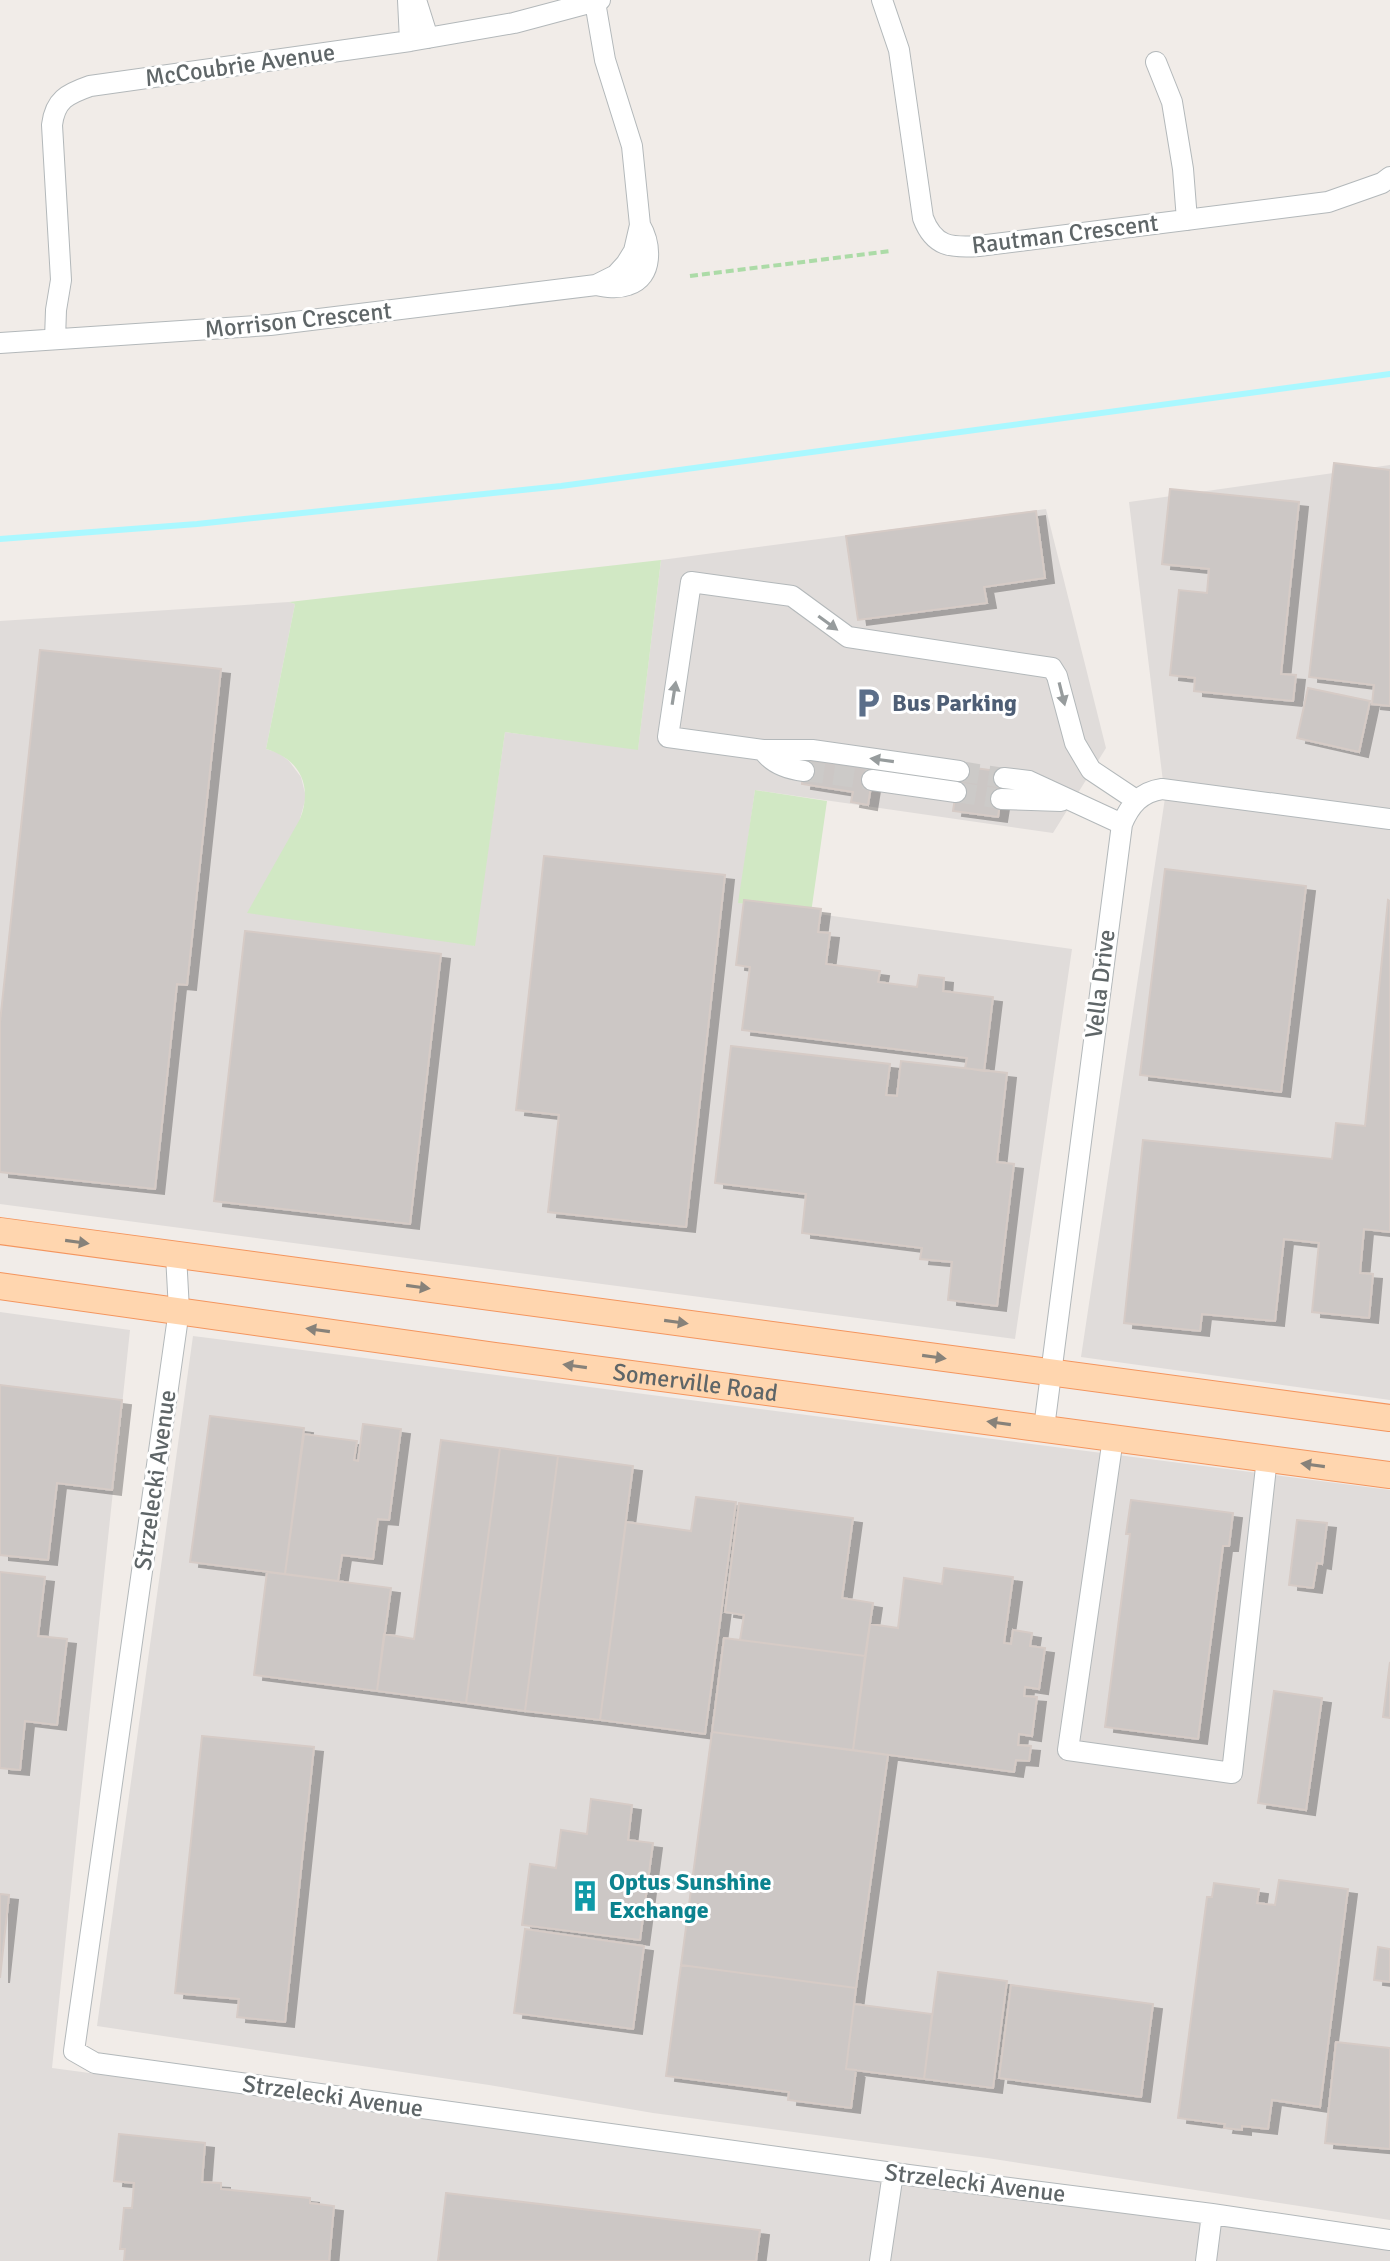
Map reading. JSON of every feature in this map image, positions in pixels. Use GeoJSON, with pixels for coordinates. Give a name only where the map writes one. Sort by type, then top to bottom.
{"type":"FeatureCollection","features":[{"type":"Feature","properties":{"kind":"main road"},"geometry":{"type":"LineString","coordinates":[[0,1231],[1390,1418]]}},
{"type":"Feature","properties":{"kind":"main road","name":"Somerville Road"},"geometry":{"type":"LineString","coordinates":[[0,1286],[496,1356],[1390,1475]]}},
{"type":"Feature","properties":{"kind":"street"},"geometry":{"type":"LineString","coordinates":[[408,0],[419,40]]}},
{"type":"Feature","properties":{"kind":"street"},"geometry":{"type":"LineString","coordinates":[[416,0],[419,40]]}},
{"type":"Feature","properties":{"kind":"street","name":"Rautman Crescent"},"geometry":{"type":"LineString","coordinates":[[882,0],[899,50],[923,218],[929,235],[943,243],[959,247],[1328,202],[1382,183],[1390,177]]}},
{"type":"Feature","properties":{"kind":"street","name":"McCoubrie Avenue"},"geometry":{"type":"LineString","coordinates":[[64,339],[68,309],[61,280],[52,125],[60,102],[72,92],[90,86],[419,40],[514,23],[598,1]]}},
{"type":"Feature","properties":{"kind":"street","name":"Morrison Crescent"},"geometry":{"type":"LineString","coordinates":[[0,343],[270,325],[596,285],[612,288],[630,285],[642,276],[649,256],[647,237],[640,225],[632,146],[605,60],[598,1]]}},
{"type":"Feature","properties":{"kind":"street","name":"Morrison Crescent"},"geometry":{"type":"LineString","coordinates":[[574,8],[605,60]]}},
{"type":"Feature","properties":{"kind":"street"},"geometry":{"type":"LineString","coordinates":[[1156,62],[1172,102],[1183,169],[1187,220]]}},
{"type":"Feature","properties":{"kind":"street"},"geometry":{"type":"LineString","coordinates":[[959,771],[812,750],[763,750],[668,737],[691,582],[792,596],[848,637],[1052,668],[1057,676],[1075,743],[1091,770],[1136,800],[1154,790],[1171,790],[1390,819]]}},
{"type":"Feature","properties":{"kind":"street"},"geometry":{"type":"LineString","coordinates":[[763,750],[770,760],[779,765],[804,771]]}},
{"type":"Feature","properties":{"kind":"street"},"geometry":{"type":"LineString","coordinates":[[1004,778],[1029,781],[1122,824]]}},
{"type":"Feature","properties":{"kind":"street"},"geometry":{"type":"LineString","coordinates":[[872,780],[956,792]]}},
{"type":"Feature","properties":{"kind":"street"},"geometry":{"type":"LineString","coordinates":[[1001,799],[1073,801]]}},
{"type":"Feature","properties":{"kind":"street","name":"Vella Drive"},"geometry":{"type":"LineString","coordinates":[[1044,1428],[1122,824],[1136,800]]}},
{"type":"Feature","properties":{"kind":"street","name":"Strzelecki Avenue"},"geometry":{"type":"LineString","coordinates":[[176,1255],[179,1310],[74,2051],[95,2063],[1390,2240]]}},
{"type":"Feature","properties":{"kind":"street"},"geometry":{"type":"LineString","coordinates":[[1113,1438],[1068,1750],[1232,1773],[1267,1458]]}},
{"type":"Feature","properties":{"kind":"street"},"geometry":{"type":"LineString","coordinates":[[880,2261],[893,2173]]}},
{"type":"Feature","properties":{"kind":"street"},"geometry":{"type":"LineString","coordinates":[[1206,2261],[1212,2214]]}},
{"type":"Feature","properties":{"kind":"path"},"geometry":{"type":"LineString","coordinates":[[690,276],[891,251]]}},
{"type":"Feature","properties":{"kind":"shaded area"},"geometry":{"type":"Polygon","coordinates":[[[1390,465],[1390,1400],[1081,1357],[1165,798],[1129,502],[1390,465]]]}},
{"type":"Feature","properties":{"kind":"shaded area"},"geometry":{"type":"Polygon","coordinates":[[[1046,509],[1106,748],[1053,833],[755,790],[739,903],[1072,949],[1015,1339],[0,1204],[0,621],[295,604],[266,749],[279,753],[289,761],[301,777],[306,797],[300,819],[474,946],[505,732],[638,749],[661,560],[1046,509]]]}},
{"type":"Feature","properties":{"kind":"shaded area"},"geometry":{"type":"Polygon","coordinates":[[[0,1312],[130,1330],[52,2068],[1390,2247],[1390,2261],[0,2261],[0,1312]]]}},
{"type":"Feature","properties":{"kind":"shaded area"},"geometry":{"type":"Polygon","coordinates":[[[193,1336],[1390,1490],[1390,2220],[987,2158],[653,2113],[97,2026],[193,1336]]]}},
{"type":"Feature","properties":{"kind":"green space"},"geometry":{"type":"Polygon","coordinates":[[[661,560],[638,750],[505,732],[475,946],[247,913],[304,807],[301,775],[287,760],[266,749],[295,604],[289,602],[661,560]]]}},
{"type":"Feature","properties":{"kind":"green space"},"geometry":{"type":"Polygon","coordinates":[[[755,790],[827,801],[811,913],[738,903],[755,790]]]}},
{"type":"Feature","properties":{"kind":"building"},"geometry":{"type":"Polygon","coordinates":[[[1334,463],[1390,470],[1390,706],[1372,704],[1374,685],[1309,677],[1334,463]]]}},
{"type":"Feature","properties":{"kind":"building"},"geometry":{"type":"Polygon","coordinates":[[[1170,489],[1299,502],[1281,674],[1296,675],[1293,701],[1194,691],[1195,678],[1170,675],[1179,590],[1207,593],[1209,569],[1162,564],[1170,489]]]}},
{"type":"Feature","properties":{"kind":"building"},"geometry":{"type":"Polygon","coordinates":[[[1036,511],[1045,578],[984,587],[987,603],[858,620],[846,536],[1036,511]]]}},
{"type":"Feature","properties":{"kind":"building"},"geometry":{"type":"Polygon","coordinates":[[[40,650],[221,669],[187,985],[177,984],[155,1189],[0,1172],[0,1022],[40,650]]]}},
{"type":"Feature","properties":{"kind":"building"},"geometry":{"type":"Polygon","coordinates":[[[1308,688],[1370,701],[1359,752],[1297,738],[1308,688]]]}},
{"type":"Feature","properties":{"kind":"building"},"geometry":{"type":"Polygon","coordinates":[[[805,758],[874,767],[868,805],[851,802],[853,792],[802,784],[805,758]]]}},
{"type":"Feature","properties":{"kind":"building"},"geometry":{"type":"Polygon","coordinates":[[[960,766],[1005,772],[998,817],[953,811],[960,766]]]}},
{"type":"Feature","properties":{"kind":"building"},"geometry":{"type":"Polygon","coordinates":[[[544,856],[725,875],[686,1227],[548,1212],[559,1115],[516,1110],[544,856]]]}},
{"type":"Feature","properties":{"kind":"building"},"geometry":{"type":"Polygon","coordinates":[[[1165,869],[1306,886],[1281,1092],[1140,1075],[1165,869]]]}},
{"type":"Feature","properties":{"kind":"building"},"geometry":{"type":"Polygon","coordinates":[[[744,900],[821,909],[818,932],[830,933],[826,964],[880,971],[878,982],[917,987],[919,975],[944,978],[943,991],[993,997],[984,1071],[965,1068],[967,1058],[742,1030],[750,967],[736,965],[744,900]]]}},
{"type":"Feature","properties":{"kind":"building"},"geometry":{"type":"Polygon","coordinates":[[[1388,900],[1390,1232],[1364,1229],[1360,1273],[1373,1274],[1369,1318],[1312,1312],[1319,1243],[1284,1239],[1275,1321],[1202,1314],[1200,1331],[1124,1323],[1143,1140],[1332,1159],[1336,1123],[1365,1126],[1388,900]]]}},
{"type":"Feature","properties":{"kind":"building"},"geometry":{"type":"Polygon","coordinates":[[[245,931],[441,954],[410,1224],[214,1201],[245,931]]]}},
{"type":"Feature","properties":{"kind":"building"},"geometry":{"type":"Polygon","coordinates":[[[731,1046],[890,1064],[886,1095],[897,1096],[901,1061],[1007,1073],[997,1162],[1014,1164],[997,1306],[948,1300],[952,1262],[920,1259],[922,1248],[802,1233],[806,1194],[715,1183],[731,1046]]]}},
{"type":"Feature","properties":{"kind":"building"},"geometry":{"type":"Polygon","coordinates":[[[0,1385],[122,1400],[112,1490],[57,1483],[48,1560],[0,1555],[0,1385]]]}},
{"type":"Feature","properties":{"kind":"building"},"geometry":{"type":"Polygon","coordinates":[[[210,1416],[304,1428],[285,1574],[190,1562],[210,1416]]]}},
{"type":"Feature","properties":{"kind":"building"},"geometry":{"type":"Polygon","coordinates":[[[363,1424],[401,1429],[389,1520],[378,1519],[373,1559],[342,1555],[338,1581],[285,1574],[304,1434],[357,1441],[354,1460],[358,1461],[363,1424]]]}},
{"type":"Feature","properties":{"kind":"building"},"geometry":{"type":"Polygon","coordinates":[[[441,1440],[500,1448],[466,1703],[377,1691],[384,1634],[414,1639],[441,1440]]]}},
{"type":"Feature","properties":{"kind":"building"},"geometry":{"type":"Polygon","coordinates":[[[500,1448],[558,1456],[525,1711],[466,1703],[500,1448]]]}},
{"type":"Feature","properties":{"kind":"building"},"geometry":{"type":"Polygon","coordinates":[[[558,1456],[633,1466],[600,1720],[525,1711],[558,1456]]]}},
{"type":"Feature","properties":{"kind":"building"},"geometry":{"type":"Polygon","coordinates":[[[696,1497],[736,1502],[705,1734],[600,1720],[626,1522],[691,1531],[696,1497]]]}},
{"type":"Feature","properties":{"kind":"building"},"geometry":{"type":"Polygon","coordinates":[[[1131,1500],[1233,1513],[1229,1546],[1223,1546],[1198,1739],[1105,1727],[1130,1534],[1126,1534],[1131,1500]]]}},
{"type":"Feature","properties":{"kind":"building"},"geometry":{"type":"Polygon","coordinates":[[[739,1503],[853,1518],[842,1598],[873,1603],[865,1656],[740,1640],[744,1615],[725,1612],[739,1503]]]}},
{"type":"Feature","properties":{"kind":"building"},"geometry":{"type":"Polygon","coordinates":[[[1297,1520],[1327,1523],[1322,1564],[1317,1563],[1313,1588],[1289,1585],[1297,1520]]]}},
{"type":"Feature","properties":{"kind":"building"},"geometry":{"type":"Polygon","coordinates":[[[944,1568],[1013,1577],[1004,1643],[1011,1644],[1013,1630],[1032,1633],[1030,1646],[1045,1648],[1039,1689],[1025,1687],[1024,1696],[1037,1697],[1032,1736],[1019,1734],[1018,1745],[1031,1746],[1029,1761],[1016,1760],[1014,1772],[853,1750],[870,1624],[898,1628],[904,1578],[942,1584],[944,1568]]]}},
{"type":"Feature","properties":{"kind":"building"},"geometry":{"type":"Polygon","coordinates":[[[0,1572],[45,1577],[38,1636],[67,1639],[57,1725],[25,1721],[20,1770],[0,1768],[0,1572]]]}},
{"type":"Feature","properties":{"kind":"building"},"geometry":{"type":"Polygon","coordinates":[[[267,1572],[391,1588],[377,1691],[254,1675],[267,1572]]]}},
{"type":"Feature","properties":{"kind":"building"},"geometry":{"type":"Polygon","coordinates":[[[724,1638],[865,1656],[853,1750],[712,1732],[724,1638]]]}},
{"type":"Feature","properties":{"kind":"building"},"geometry":{"type":"Polygon","coordinates":[[[1390,1662],[1390,1718],[1383,1717],[1390,1662]]]}},
{"type":"Feature","properties":{"kind":"building"},"geometry":{"type":"Polygon","coordinates":[[[1274,1691],[1322,1698],[1306,1810],[1258,1803],[1274,1691]]]}},
{"type":"Feature","properties":{"kind":"building"},"geometry":{"type":"Polygon","coordinates":[[[712,1732],[888,1755],[856,1988],[681,1965],[712,1732]]]}},
{"type":"Feature","properties":{"kind":"building"},"geometry":{"type":"Polygon","coordinates":[[[202,1736],[314,1747],[285,2022],[237,2017],[239,1999],[175,1993],[202,1736]]]}},
{"type":"Feature","properties":{"kind":"building","name":"Optus Sunshine Exchange"},"geometry":{"type":"Polygon","coordinates":[[[591,1799],[632,1805],[628,1840],[653,1843],[640,1940],[522,1925],[530,1864],[556,1868],[561,1830],[587,1834],[591,1799]]]}},
{"type":"Feature","properties":{"kind":"building"},"geometry":{"type":"Polygon","coordinates":[[[1279,1880],[1348,1889],[1320,2107],[1272,2100],[1268,2129],[1242,2126],[1242,2130],[1224,2128],[1225,2124],[1178,2118],[1207,1897],[1212,1897],[1214,1883],[1259,1889],[1257,1903],[1275,1905],[1279,1880]]]}},
{"type":"Feature","properties":{"kind":"building"},"geometry":{"type":"Polygon","coordinates":[[[0,1894],[9,1895],[0,1978],[0,1894]]]}},
{"type":"Feature","properties":{"kind":"building"},"geometry":{"type":"Polygon","coordinates":[[[525,1929],[644,1946],[633,2029],[514,2013],[525,1929]]]}},
{"type":"Feature","properties":{"kind":"building"},"geometry":{"type":"Polygon","coordinates":[[[1378,1947],[1390,1949],[1390,1982],[1374,1980],[1378,1947]]]}},
{"type":"Feature","properties":{"kind":"building"},"geometry":{"type":"Polygon","coordinates":[[[681,1965],[856,1988],[846,2069],[856,2070],[851,2108],[788,2100],[789,2092],[666,2076],[681,1965]]]}},
{"type":"Feature","properties":{"kind":"building"},"geometry":{"type":"Polygon","coordinates":[[[938,1972],[1007,1981],[993,2088],[924,2079],[938,1972]]]}},
{"type":"Feature","properties":{"kind":"building"},"geometry":{"type":"Polygon","coordinates":[[[1011,1985],[1153,2004],[1141,2097],[999,2078],[1011,1985]]]}},
{"type":"Feature","properties":{"kind":"building"},"geometry":{"type":"Polygon","coordinates":[[[854,2004],[932,2014],[924,2079],[846,2069],[854,2004]]]}},
{"type":"Feature","properties":{"kind":"building"},"geometry":{"type":"Polygon","coordinates":[[[1336,2042],[1390,2048],[1390,2149],[1325,2143],[1336,2042]]]}},
{"type":"Feature","properties":{"kind":"building"},"geometry":{"type":"Polygon","coordinates":[[[119,2134],[205,2143],[202,2182],[221,2183],[221,2189],[310,2198],[310,2203],[334,2206],[329,2261],[124,2261],[125,2249],[120,2249],[124,2208],[132,2208],[134,2183],[114,2181],[119,2134]]]}},
{"type":"Feature","properties":{"kind":"building"},"geometry":{"type":"Polygon","coordinates":[[[446,2193],[760,2230],[756,2261],[438,2261],[446,2193]]]}},
{"type":"Feature","properties":{"kind":"waterway"},"geometry":{"type":"LineString","coordinates":[[0,539],[197,524],[561,486],[1390,374]]}},
{"type":"Feature","properties":{"kind":"tunnel"},"geometry":{"type":"LineString","coordinates":[[804,771],[872,780]]}},
{"type":"Feature","properties":{"kind":"tunnel"},"geometry":{"type":"LineString","coordinates":[[959,771],[1004,778]]}},
{"type":"Feature","properties":{"kind":"tunnel"},"geometry":{"type":"LineString","coordinates":[[956,792],[1001,799]]}},
{"type":"Feature","properties":{"kind":"place","name":"Bus Parking"},"geometry":{"type":"Point","coordinates":[868,703]}},
{"type":"Feature","properties":{"kind":"place","name":"Optus Sunshine Exchange"},"geometry":{"type":"Point","coordinates":[585,1896]}}]}
